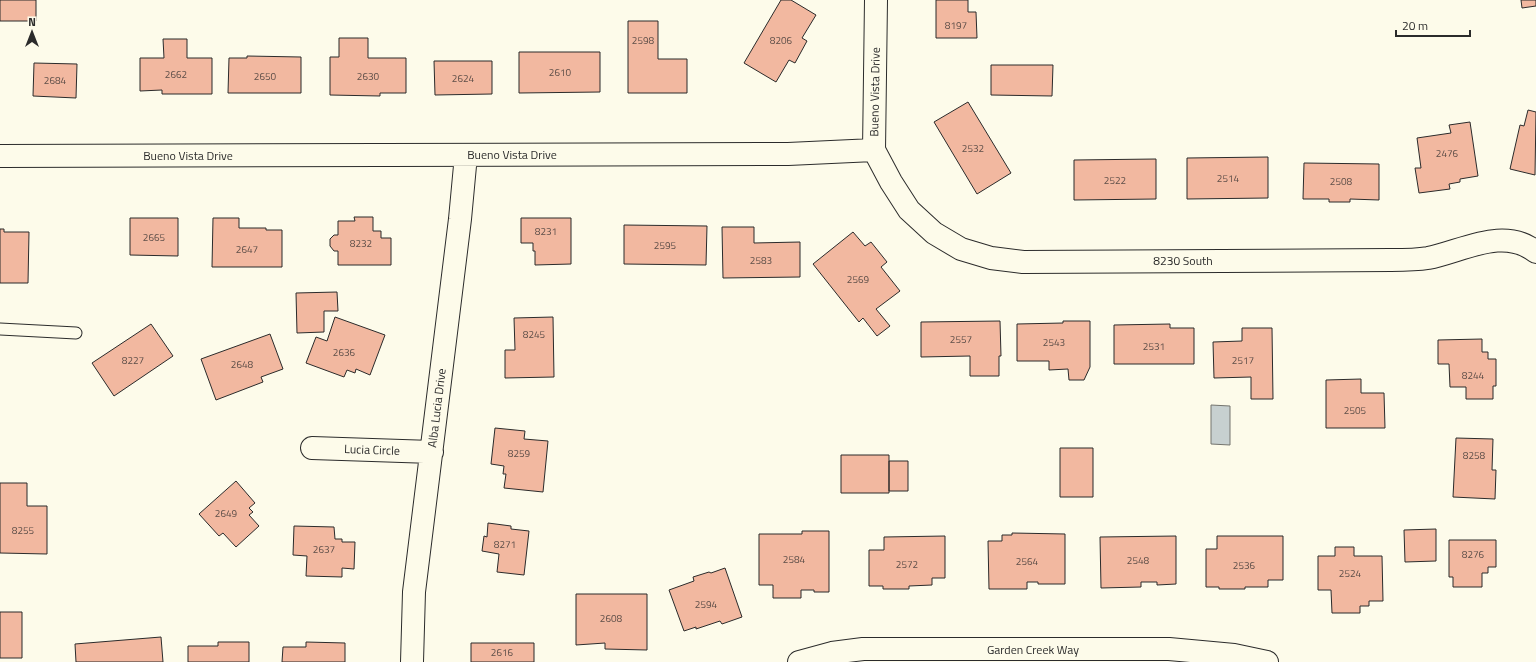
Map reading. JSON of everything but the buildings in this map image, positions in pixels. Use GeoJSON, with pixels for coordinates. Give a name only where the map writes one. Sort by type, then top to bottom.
{"type":"FeatureCollection","features":[{"type":"Feature","properties":{"kind":"street","name":"Bueno Vista Drive"},"geometry":{"type":"LineString","coordinates":[[0,156],[780,154],[874,150],[876,0]]}},
{"type":"Feature","properties":{"kind":"street","name":"8230 South"},"geometry":{"type":"LineString","coordinates":[[874,150],[891,182],[909,210],[934,233],[961,249],[991,258],[1023,262],[1391,260],[1426,258],[1498,239],[1518,242],[1536,252]]}},
{"type":"Feature","properties":{"kind":"street","name":"Alba Lucia Drive"},"geometry":{"type":"LineString","coordinates":[[412,662],[414,592],[460,219],[466,155]]}},
{"type":"Feature","properties":{"kind":"street","name":"Lucia Circle"},"geometry":{"type":"LineString","coordinates":[[312,448],[432,452]]}},
{"type":"Feature","properties":{"kind":"street","name":"Garden Creek Way"},"geometry":{"type":"LineString","coordinates":[[799,662],[832,653],[863,649],[1169,649],[1267,662]]}},
{"type":"Feature","properties":{"kind":"lane"},"geometry":{"type":"LineString","coordinates":[[0,329],[76,333]]}},
{"type":"Feature","properties":{"kind":"shaded area"},"geometry":{"type":"Polygon","coordinates":[[[1211,405],[1230,406],[1230,445],[1211,444],[1211,405]]]}}]}
